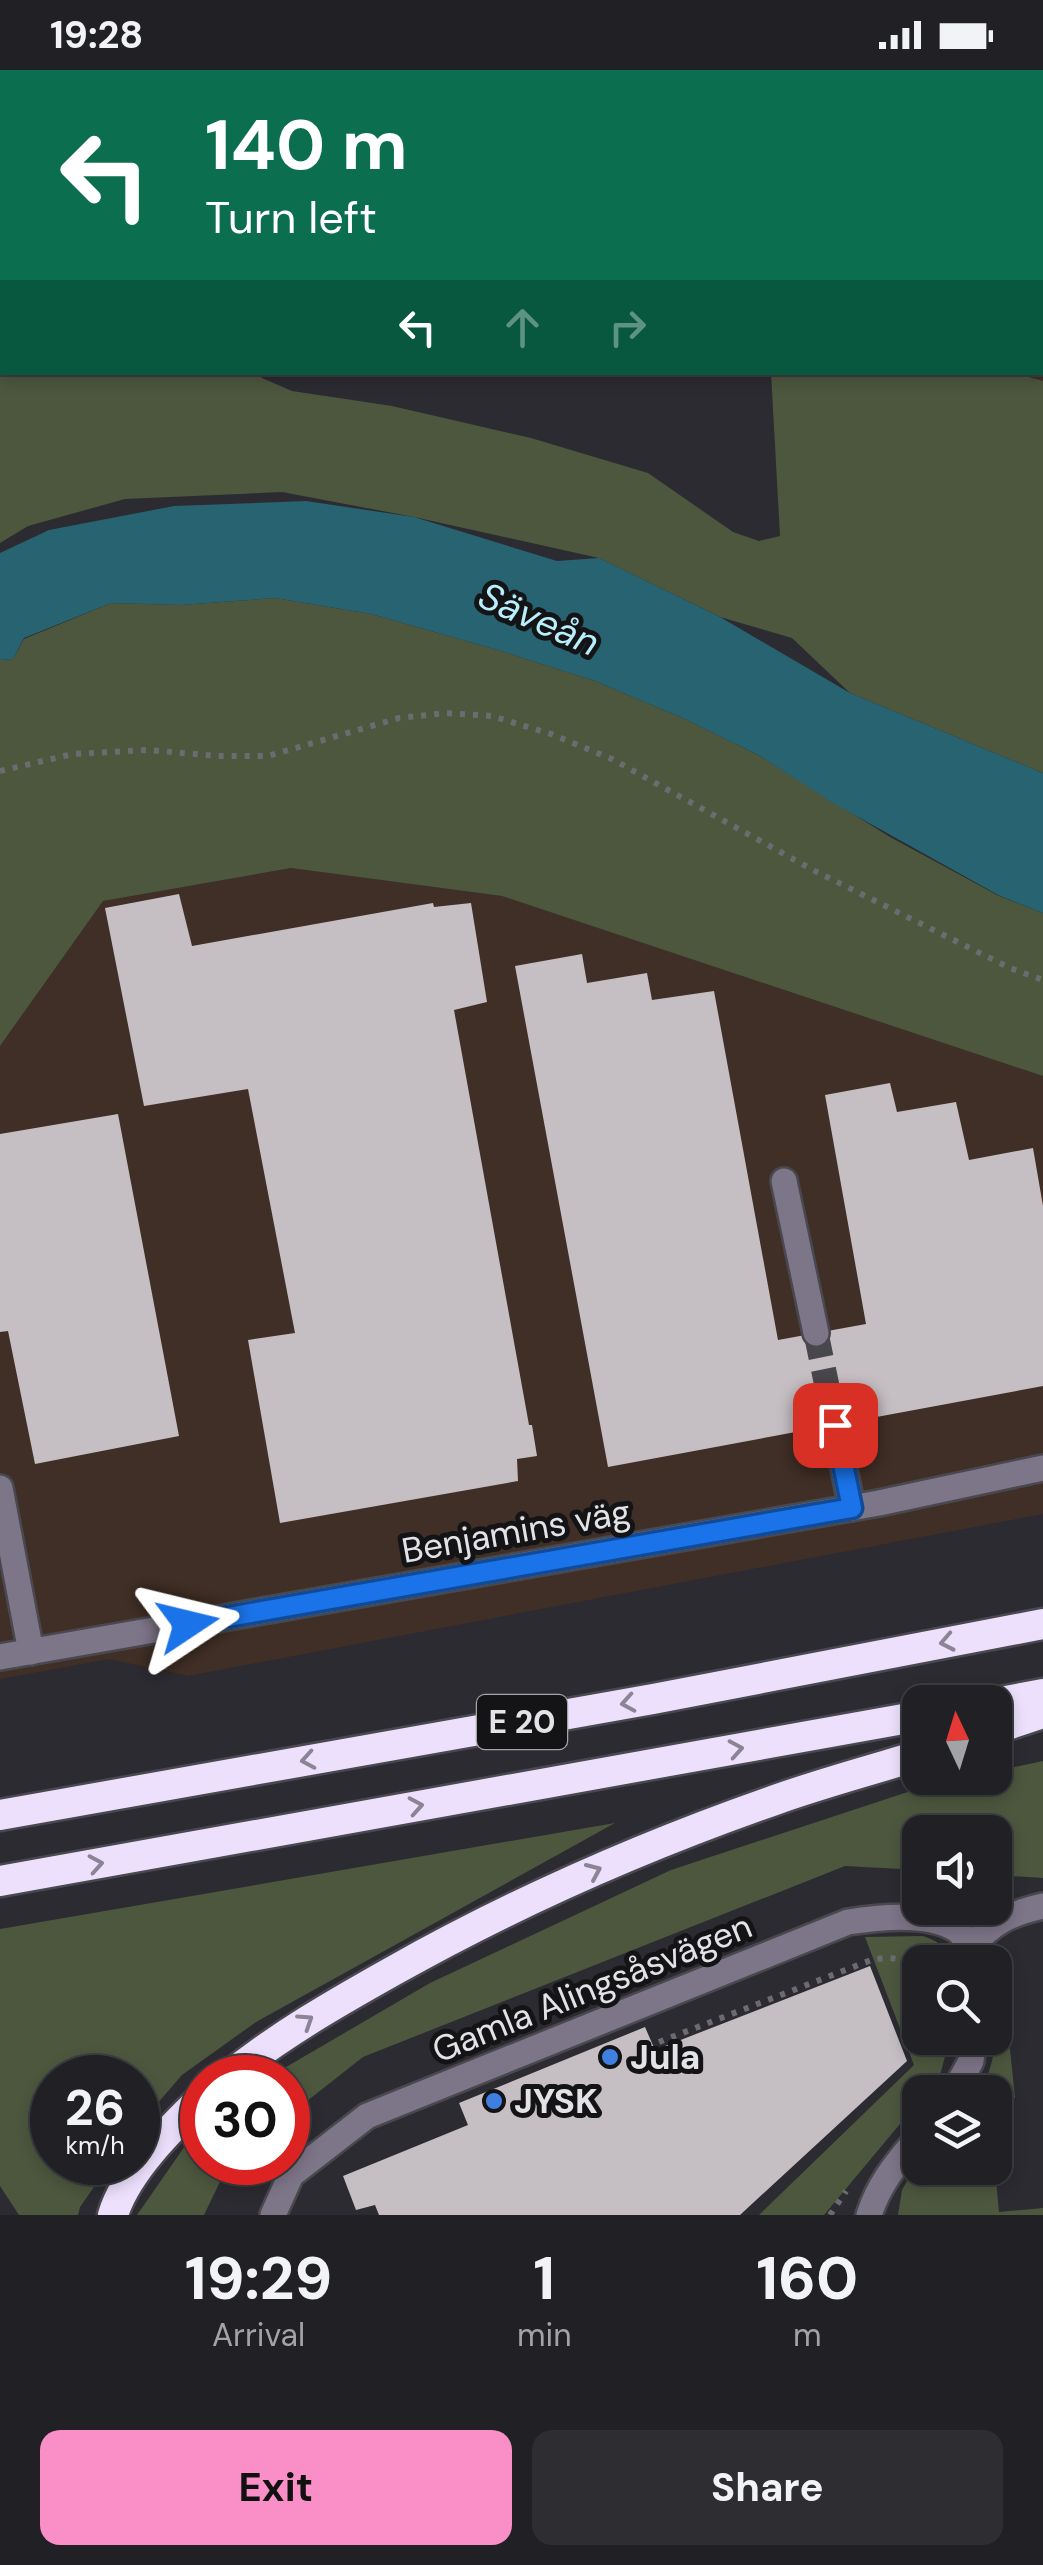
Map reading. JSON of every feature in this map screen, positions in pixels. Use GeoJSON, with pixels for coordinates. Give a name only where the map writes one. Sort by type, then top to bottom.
{"type":"FeatureCollection","features":[{"type":"Feature","properties":{"kind":"highway","name":"E 20"},"geometry":{"type":"LineString","coordinates":[[0,1815],[653,1699],[1043,1624]]}},
{"type":"Feature","properties":{"kind":"highway"},"geometry":{"type":"LineString","coordinates":[[1012,1700],[1043,1694]]}},
{"type":"Feature","properties":{"kind":"highway"},"geometry":{"type":"LineString","coordinates":[[1012,1723],[1043,1712]]}},
{"type":"Feature","properties":{"kind":"highway","name":"E 20"},"geometry":{"type":"LineString","coordinates":[[0,1881],[902,1719]]}},
{"type":"Feature","properties":{"kind":"highway"},"geometry":{"type":"LineString","coordinates":[[255,2055],[328,2008],[469,1928],[608,1865],[775,1800],[902,1761]]}},
{"type":"Feature","properties":{"kind":"highway"},"geometry":{"type":"LineString","coordinates":[[113,2215],[118,2200],[152,2150],[180,2121]]}},
{"type":"Feature","properties":{"kind":"street"},"geometry":{"type":"LineString","coordinates":[[784,1181],[816,1333]]}},
{"type":"Feature","properties":{"kind":"street"},"geometry":{"type":"LineString","coordinates":[[835,1425],[852,1508]]}},
{"type":"Feature","properties":{"kind":"street","name":"Benjamins väg"},"geometry":{"type":"LineString","coordinates":[[0,1657],[852,1508],[1043,1468]]}},
{"type":"Feature","properties":{"kind":"street"},"geometry":{"type":"LineString","coordinates":[[0,1488],[31,1652]]}},
{"type":"Feature","properties":{"kind":"street"},"geometry":{"type":"LineString","coordinates":[[977,1945],[982,1933],[996,1923],[1015,1912],[1043,1906]]}},
{"type":"Feature","properties":{"kind":"street","name":"Gamla Alingsåsvägen"},"geometry":{"type":"LineString","coordinates":[[272,2215],[292,2175],[367,2116],[848,1922],[877,1917],[942,1923],[960,1931],[967,1945]]}},
{"type":"Feature","properties":{"kind":"street"},"geometry":{"type":"LineString","coordinates":[[869,2215],[876,2192],[902,2157]]}},
{"type":"Feature","properties":{"kind":"path"},"geometry":{"type":"LineString","coordinates":[[0,771],[73,754],[148,750],[268,756],[400,718],[446,713],[492,716],[552,734],[612,759],[814,870],[1010,968],[1043,980]]}},
{"type":"Feature","properties":{"kind":"path"},"geometry":{"type":"LineString","coordinates":[[659,2042],[874,1959],[902,1960]]}},
{"type":"Feature","properties":{"kind":"shaded area"},"geometry":{"type":"Polygon","coordinates":[[[1019,375],[1043,375],[1043,381],[1019,375]]]}},
{"type":"Feature","properties":{"kind":"shaded area"},"geometry":{"type":"Polygon","coordinates":[[[291,868],[502,896],[1043,1076],[1043,1514],[188,1676],[109,1659],[0,1679],[0,1046],[103,901],[291,868]]]}},
{"type":"Feature","properties":{"kind":"green space"},"geometry":{"type":"Polygon","coordinates":[[[0,375],[259,375],[292,391],[392,406],[531,438],[648,473],[733,532],[759,541],[780,536],[771,375],[1022,375],[1043,381],[1043,773],[850,693],[792,638],[720,617],[599,558],[414,517],[282,492],[125,499],[28,526],[0,543],[0,375]]]}},
{"type":"Feature","properties":{"kind":"green space"},"geometry":{"type":"Polygon","coordinates":[[[275,598],[371,614],[595,681],[760,756],[890,837],[999,896],[1043,913],[1043,1076],[502,896],[291,868],[103,901],[0,1046],[0,660],[13,659],[24,639],[111,603],[181,605],[275,598]]]}},
{"type":"Feature","properties":{"kind":"green space"},"geometry":{"type":"Polygon","coordinates":[[[1043,1761],[1043,1878],[1012,1876],[1012,1815],[902,1815],[902,1869],[845,1866],[363,2057],[310,2099],[310,2055],[307,2055],[430,1983],[671,1870],[902,1794],[1012,1795],[1012,1767],[1043,1761]]]}},
{"type":"Feature","properties":{"kind":"green space"},"geometry":{"type":"Polygon","coordinates":[[[615,1823],[256,2022],[210,2055],[180,2055],[180,2077],[160,2100],[160,2055],[30,2055],[30,2185],[96,2185],[78,2215],[19,2215],[0,2186],[0,1929],[615,1823]]]}},
{"type":"Feature","properties":{"kind":"green space"},"geometry":{"type":"Polygon","coordinates":[[[923,1936],[940,1945],[902,1945],[902,2034],[865,1937],[923,1936]]]}},
{"type":"Feature","properties":{"kind":"green space"},"geometry":{"type":"Polygon","coordinates":[[[910,2055],[945,2055],[940,2075],[904,2075],[914,2065],[910,2055]]]}},
{"type":"Feature","properties":{"kind":"green space"},"geometry":{"type":"Polygon","coordinates":[[[993,2055],[1011,2055],[1015,2098],[1012,2098],[1012,2075],[987,2075],[993,2055]]]}},
{"type":"Feature","properties":{"kind":"green space"},"geometry":{"type":"Polygon","coordinates":[[[902,2077],[902,2122],[824,2215],[759,2215],[902,2077]]]}},
{"type":"Feature","properties":{"kind":"green space"},"geometry":{"type":"Polygon","coordinates":[[[180,2153],[180,2185],[218,2185],[204,2215],[137,2215],[180,2153]]]}},
{"type":"Feature","properties":{"kind":"green space"},"geometry":{"type":"Polygon","coordinates":[[[905,2185],[997,2185],[999,2212],[1043,2208],[1043,2215],[898,2215],[905,2185]]]}},
{"type":"Feature","properties":{"kind":"water","name":"Säveån"},"geometry":{"type":"Polygon","coordinates":[[[306,501],[414,517],[557,561],[599,558],[720,617],[850,693],[1043,773],[1043,913],[1000,896],[833,803],[760,756],[685,719],[595,681],[371,614],[275,598],[181,605],[111,603],[24,638],[13,659],[0,660],[0,553],[49,530],[174,506],[306,501]]]}},
{"type":"Feature","properties":{"kind":"building"},"geometry":{"type":"Polygon","coordinates":[[[179,894],[192,946],[433,903],[434,907],[471,903],[487,1002],[454,1010],[537,1456],[517,1459],[518,1481],[280,1523],[248,1340],[295,1333],[248,1089],[144,1106],[105,908],[179,894]]]}},
{"type":"Feature","properties":{"kind":"building"},"geometry":{"type":"Polygon","coordinates":[[[582,954],[587,983],[647,973],[652,1000],[714,991],[778,1340],[866,1324],[825,1095],[890,1083],[897,1112],[956,1102],[969,1160],[1033,1148],[1043,1206],[1043,1386],[608,1467],[515,966],[582,954]]]}},
{"type":"Feature","properties":{"kind":"building"},"geometry":{"type":"Polygon","coordinates":[[[118,1114],[179,1436],[35,1464],[8,1331],[0,1332],[0,1134],[118,1114]]]}},
{"type":"Feature","properties":{"kind":"building"},"geometry":{"type":"Polygon","coordinates":[[[870,1966],[907,2061],[740,2215],[379,2215],[375,2205],[356,2210],[343,2176],[468,2125],[459,2103],[645,2027],[655,2050],[870,1966]]]}},
{"type":"Feature","properties":{"kind":"tunnel"},"geometry":{"type":"LineString","coordinates":[[816,1333],[835,1425]]}},
{"type":"Feature","properties":{"kind":"place","name":"Jula"},"geometry":{"type":"Point","coordinates":[610,2057]}},
{"type":"Feature","properties":{"kind":"place","name":"JYSK"},"geometry":{"type":"Point","coordinates":[494,2101]}},
{"type":"Feature","properties":{"kind":"route"},"geometry":{"type":"LineString","coordinates":[[188,1624],[852,1508],[835,1425]]}}]}
